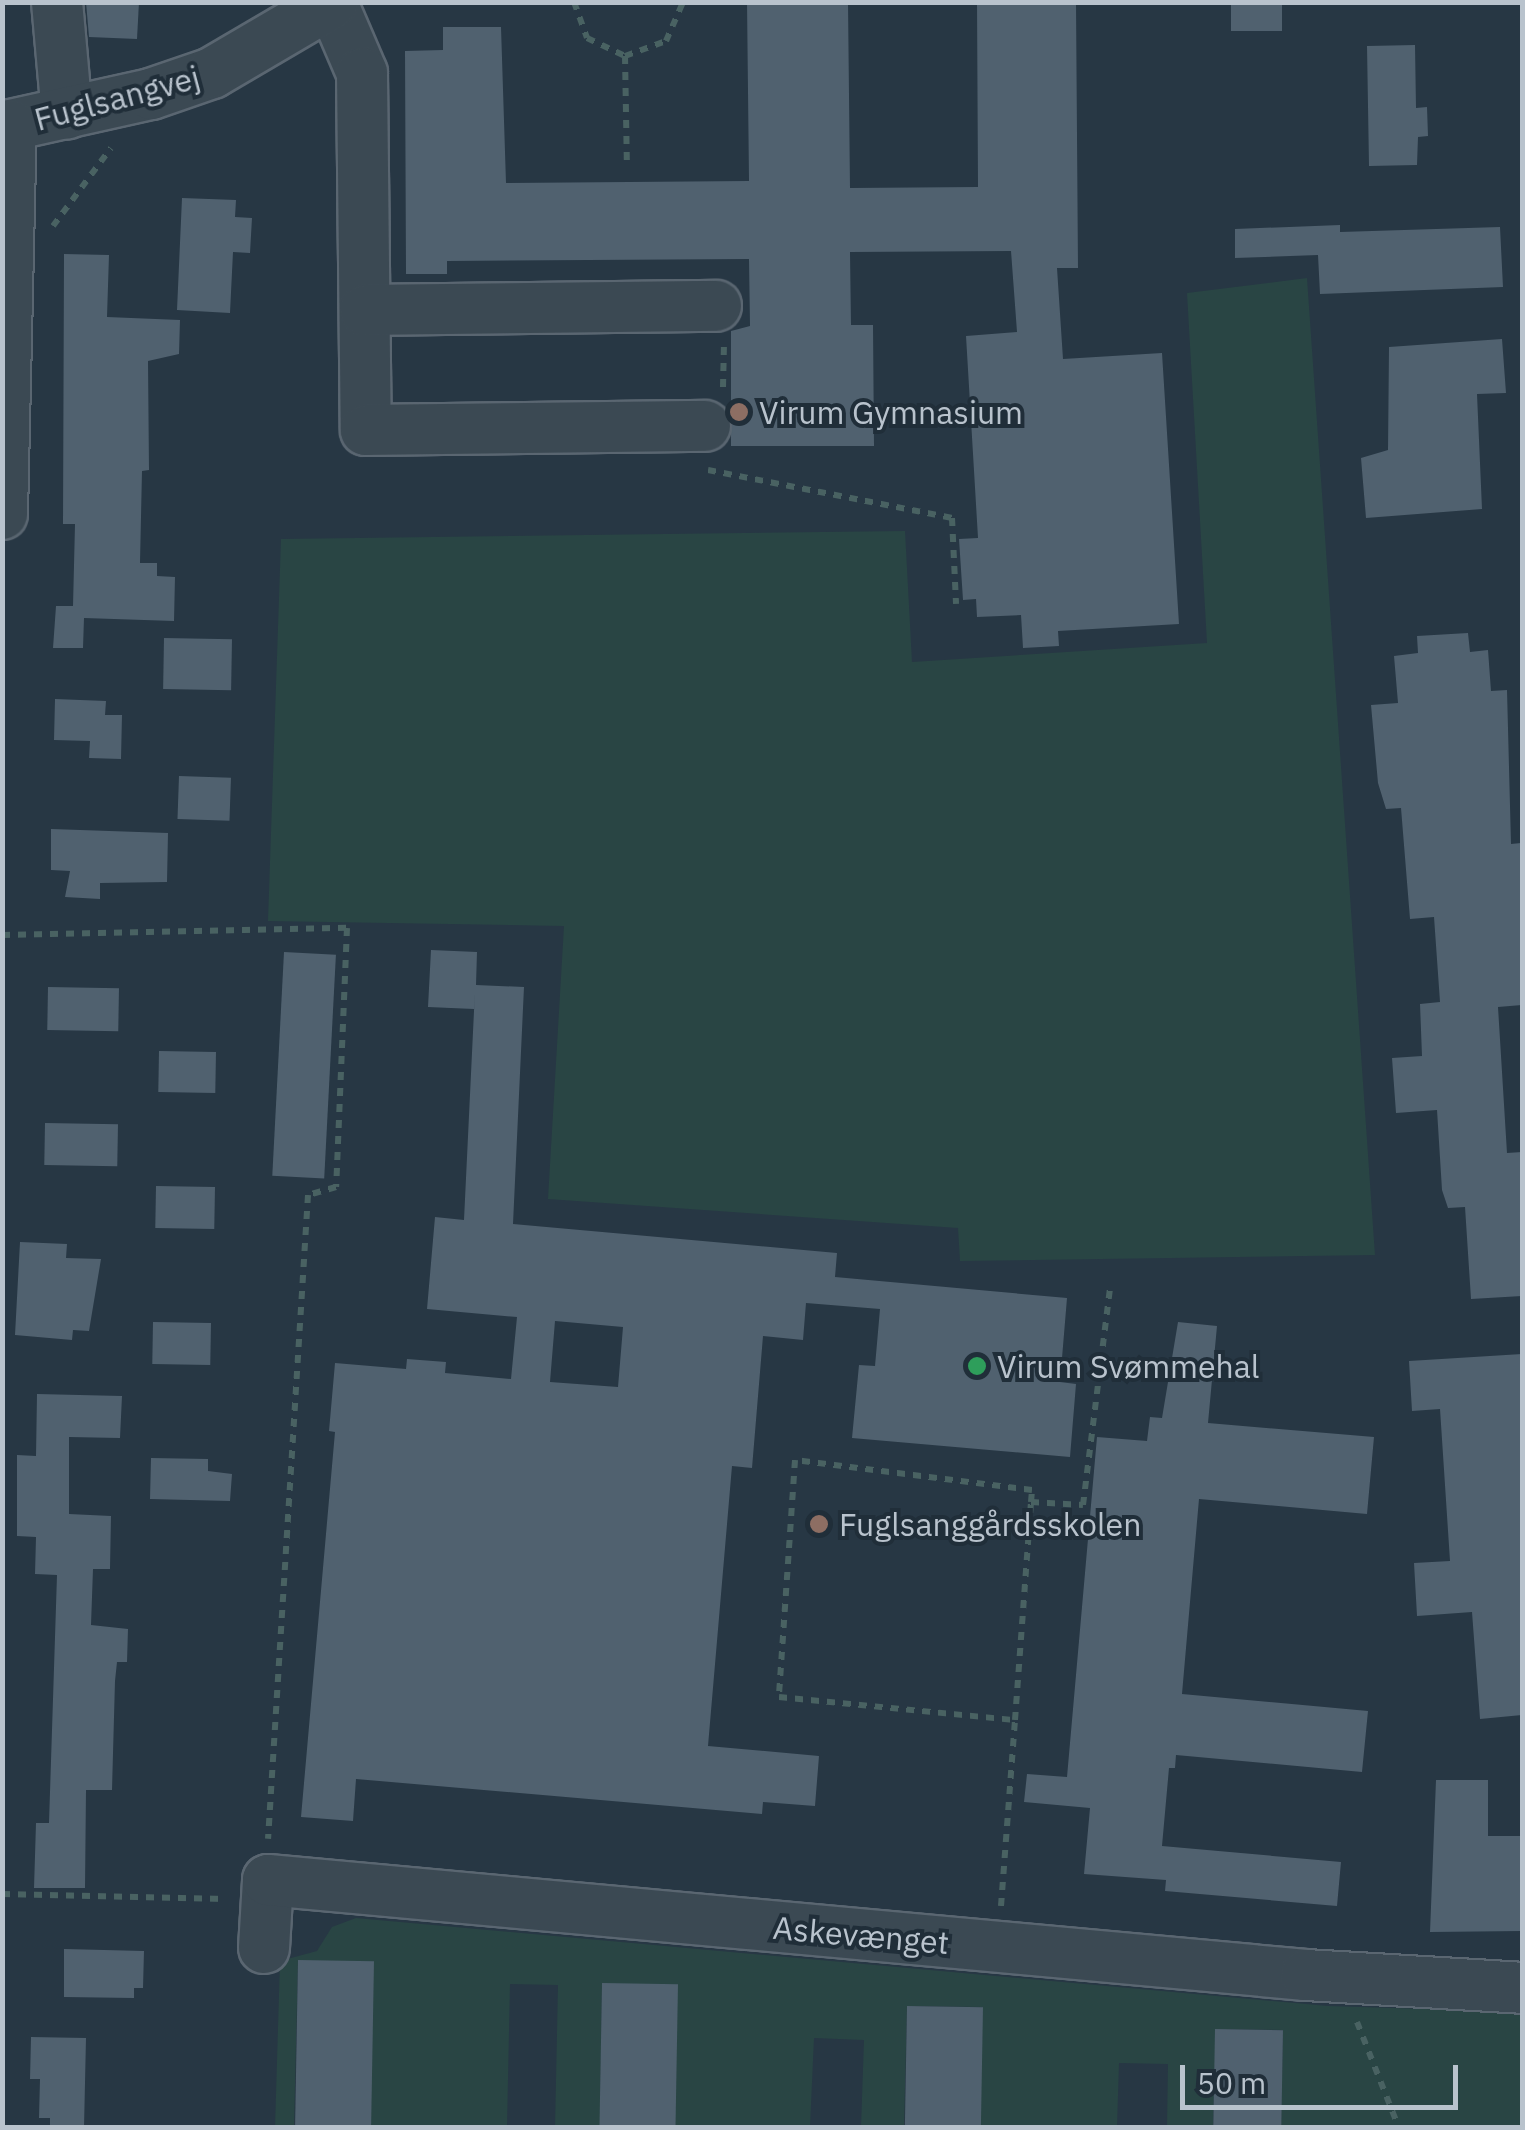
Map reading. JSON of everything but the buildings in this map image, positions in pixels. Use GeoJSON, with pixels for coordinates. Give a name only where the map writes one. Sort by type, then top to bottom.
{"type":"FeatureCollection","features":[{"type":"Feature","properties":{"kind":"street"},"geometry":{"type":"LineString","coordinates":[[57,2],[66,114]]}},
{"type":"Feature","properties":{"kind":"street"},"geometry":{"type":"LineString","coordinates":[[332,3],[362,73],[366,430],[705,426]]}},
{"type":"Feature","properties":{"kind":"street","name":"Fuglsangvej"},"geometry":{"type":"LineString","coordinates":[[7,126],[151,94],[212,73],[286,18],[332,3]]}},
{"type":"Feature","properties":{"kind":"street"},"geometry":{"type":"LineString","coordinates":[[2,514],[8,288],[7,126]]}},
{"type":"Feature","properties":{"kind":"street"},"geometry":{"type":"LineString","coordinates":[[365,310],[716,306]]}},
{"type":"Feature","properties":{"kind":"street","name":"Askevænget"},"geometry":{"type":"LineString","coordinates":[[266,1910],[998,1947],[1306,1976],[1522,1988]]}},
{"type":"Feature","properties":{"kind":"path"},"geometry":{"type":"LineString","coordinates":[[574,2],[587,38],[625,56],[666,41],[683,2]]}},
{"type":"Feature","properties":{"kind":"path"},"geometry":{"type":"LineString","coordinates":[[625,56],[627,167]]}},
{"type":"Feature","properties":{"kind":"path"},"geometry":{"type":"LineString","coordinates":[[8,288],[151,94]]}},
{"type":"Feature","properties":{"kind":"path"},"geometry":{"type":"LineString","coordinates":[[716,306],[724,311],[722,413],[705,426],[707,470],[952,518],[956,604]]}},
{"type":"Feature","properties":{"kind":"path"},"geometry":{"type":"LineString","coordinates":[[2,936],[347,928],[336,1187],[308,1195],[267,1789],[266,1910],[2,1894]]}},
{"type":"Feature","properties":{"kind":"path"},"geometry":{"type":"LineString","coordinates":[[1031,1502],[1083,1505],[1110,1288]]}},
{"type":"Feature","properties":{"kind":"path"},"geometry":{"type":"LineString","coordinates":[[998,1947],[1015,1720],[1032,1490],[795,1460],[779,1697],[1015,1720]]}},
{"type":"Feature","properties":{"kind":"path"},"geometry":{"type":"LineString","coordinates":[[1306,1976],[1354,2016],[1399,2128]]}},
{"type":"Feature","properties":{"kind":"green space"},"geometry":{"type":"Polygon","coordinates":[[[1307,278],[1375,1255],[960,1261],[958,1228],[548,1199],[564,926],[268,921],[281,539],[905,531],[912,662],[1207,643],[1187,293],[1307,278]]]}},
{"type":"Feature","properties":{"kind":"green space"},"geometry":{"type":"Polygon","coordinates":[[[356,1918],[1328,2006],[1522,2012],[1522,2127],[1281,2127],[1283,2030],[1216,2029],[1213,2127],[1167,2127],[1168,2064],[1119,2063],[1117,2127],[980,2127],[982,2007],[907,2006],[904,2127],[861,2127],[864,2040],[814,2038],[810,2127],[675,2128],[602,1984],[600,2127],[555,2128],[558,1985],[510,1984],[507,2127],[370,2128],[298,1960],[294,2127],[275,2128],[280,1961],[317,1951],[332,1927],[356,1918]]]}},
{"type":"Feature","properties":{"kind":"place","name":"Virum Gymnasium"},"geometry":{"type":"Point","coordinates":[739,412]}},
{"type":"Feature","properties":{"kind":"place","name":"Virum Svømmehal"},"geometry":{"type":"Point","coordinates":[977,1366]}},
{"type":"Feature","properties":{"kind":"place","name":"Fuglsanggårdsskolen"},"geometry":{"type":"Point","coordinates":[819,1524]}}]}
